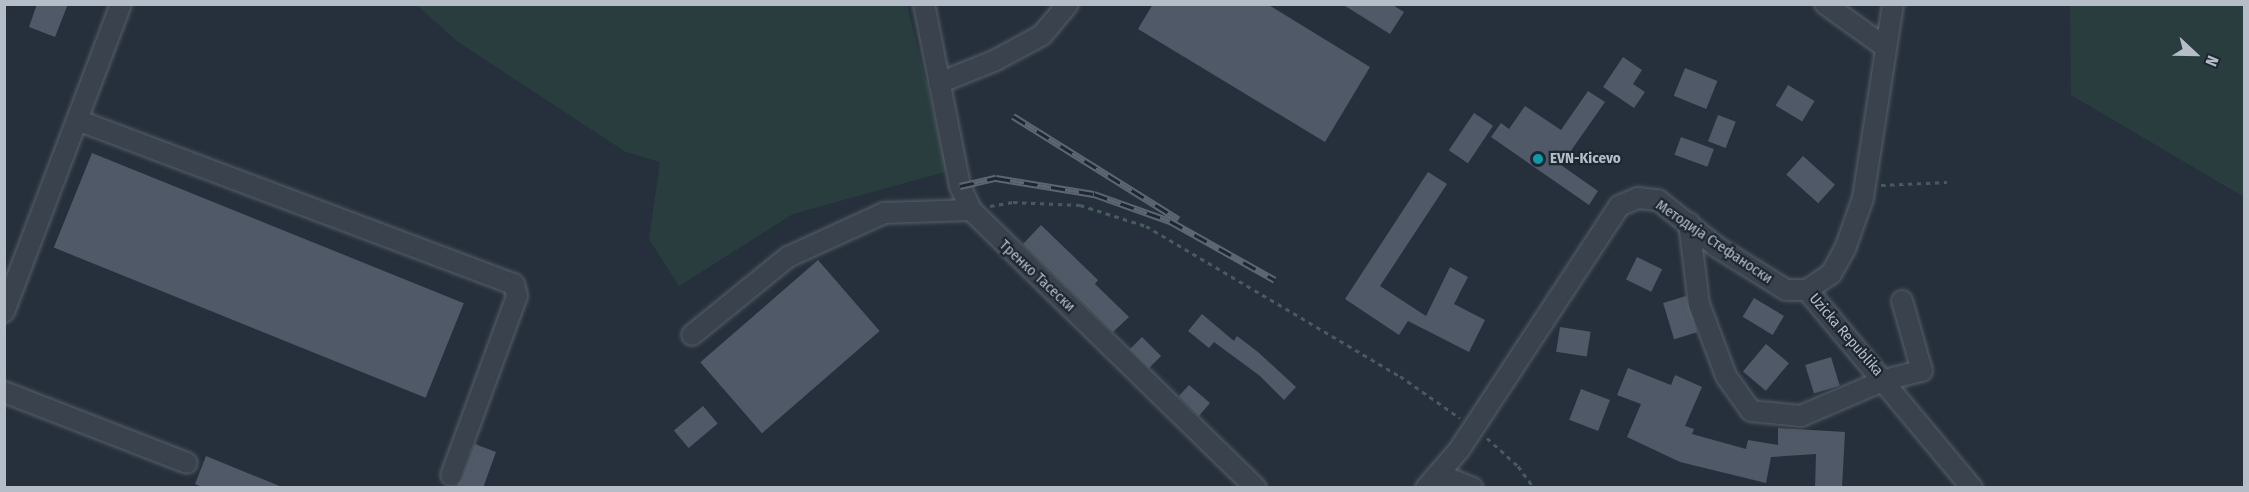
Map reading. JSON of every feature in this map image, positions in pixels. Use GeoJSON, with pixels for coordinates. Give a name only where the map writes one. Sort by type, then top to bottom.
{"type":"FeatureCollection","features":[{"type":"Feature","properties":{"kind":"street"},"geometry":{"type":"LineString","coordinates":[[4,312],[121,4]]}},
{"type":"Feature","properties":{"kind":"street","name":"Тренко Тасески"},"geometry":{"type":"LineString","coordinates":[[924,4],[960,186],[971,210],[1256,488]]}},
{"type":"Feature","properties":{"kind":"street"},"geometry":{"type":"LineString","coordinates":[[939,83],[994,61],[1042,35],[1068,4]]}},
{"type":"Feature","properties":{"kind":"street"},"geometry":{"type":"LineString","coordinates":[[1825,4],[1885,47]]}},
{"type":"Feature","properties":{"kind":"street"},"geometry":{"type":"LineString","coordinates":[[1880,4],[1885,47]]}},
{"type":"Feature","properties":{"kind":"street"},"geometry":{"type":"LineString","coordinates":[[1807,290],[1831,274],[1845,249],[1864,186],[1893,4]]}},
{"type":"Feature","properties":{"kind":"street"},"geometry":{"type":"LineString","coordinates":[[77,120],[514,284],[517,296],[451,475]]}},
{"type":"Feature","properties":{"kind":"street","name":"Методија Стефаноски"},"geometry":{"type":"LineString","coordinates":[[1432,481],[1474,426],[1619,206],[1638,198],[1658,201],[1761,277],[1786,290],[1807,290]]}},
{"type":"Feature","properties":{"kind":"street"},"geometry":{"type":"LineString","coordinates":[[692,335],[788,257],[884,213],[971,210]]}},
{"type":"Feature","properties":{"kind":"street","name":"Uzicka Republika"},"geometry":{"type":"LineString","coordinates":[[1689,223],[1699,304],[1726,376],[1750,411],[1801,416],[1885,380],[1922,371],[1902,301]]}},
{"type":"Feature","properties":{"kind":"street","name":"Uzicka Republika"},"geometry":{"type":"LineString","coordinates":[[1807,290],[1885,380],[1972,488]]}},
{"type":"Feature","properties":{"kind":"street"},"geometry":{"type":"LineString","coordinates":[[4,392],[188,463]]}},
{"type":"Feature","properties":{"kind":"street"},"geometry":{"type":"LineString","coordinates":[[1432,481],[1472,488]]}},
{"type":"Feature","properties":{"kind":"path"},"geometry":{"type":"LineString","coordinates":[[1864,186],[1947,182]]}},
{"type":"Feature","properties":{"kind":"path"},"geometry":{"type":"LineString","coordinates":[[971,210],[1013,202],[1080,205],[1146,226],[1295,312],[1474,426],[1518,466],[1533,488]]}},
{"type":"Feature","properties":{"kind":"green space"},"geometry":{"type":"Polygon","coordinates":[[[417,5],[907,5],[948,171],[793,214],[679,286],[649,239],[660,162],[626,152],[458,42],[417,5]]]}},
{"type":"Feature","properties":{"kind":"green space"},"geometry":{"type":"Polygon","coordinates":[[[2070,5],[2244,5],[2244,197],[2071,95],[2070,5]]]}},
{"type":"Feature","properties":{"kind":"building"},"geometry":{"type":"Polygon","coordinates":[[[37,4],[68,4],[55,37],[29,27],[37,4]]]}},
{"type":"Feature","properties":{"kind":"building"},"geometry":{"type":"Polygon","coordinates":[[[1153,4],[1267,4],[1370,67],[1325,142],[1138,29],[1153,4]]]}},
{"type":"Feature","properties":{"kind":"building"},"geometry":{"type":"Polygon","coordinates":[[[1342,4],[1391,4],[1404,12],[1390,34],[1342,4]]]}},
{"type":"Feature","properties":{"kind":"building"},"geometry":{"type":"Polygon","coordinates":[[[1623,57],[1642,70],[1633,84],[1645,92],[1634,108],[1603,87],[1623,57]]]}},
{"type":"Feature","properties":{"kind":"building"},"geometry":{"type":"Polygon","coordinates":[[[1685,68],[1717,81],[1706,109],[1674,96],[1685,68]]]}},
{"type":"Feature","properties":{"kind":"building"},"geometry":{"type":"Polygon","coordinates":[[[1788,85],[1815,101],[1802,122],[1776,106],[1788,85]]]}},
{"type":"Feature","properties":{"kind":"building"},"geometry":{"type":"Polygon","coordinates":[[[1588,91],[1605,102],[1561,165],[1598,191],[1589,205],[1491,137],[1501,123],[1509,129],[1525,106],[1561,130],[1588,91]]]}},
{"type":"Feature","properties":{"kind":"building"},"geometry":{"type":"Polygon","coordinates":[[[1474,113],[1493,126],[1468,163],[1449,150],[1474,113]]]}},
{"type":"Feature","properties":{"kind":"building"},"geometry":{"type":"Polygon","coordinates":[[[1718,115],[1736,122],[1726,148],[1708,141],[1718,115]]]}},
{"type":"Feature","properties":{"kind":"building"},"geometry":{"type":"Polygon","coordinates":[[[1681,137],[1714,149],[1707,167],[1675,155],[1681,137]]]}},
{"type":"Feature","properties":{"kind":"building"},"geometry":{"type":"Polygon","coordinates":[[[92,153],[464,303],[426,398],[54,248],[92,153]]]}},
{"type":"Feature","properties":{"kind":"building"},"geometry":{"type":"Polygon","coordinates":[[[1803,156],[1835,185],[1818,203],[1786,175],[1803,156]]]}},
{"type":"Feature","properties":{"kind":"building"},"geometry":{"type":"Polygon","coordinates":[[[1428,172],[1447,184],[1380,286],[1426,316],[1450,267],[1468,277],[1454,304],[1485,320],[1469,352],[1408,321],[1399,335],[1345,299],[1428,172]]]}},
{"type":"Feature","properties":{"kind":"building"},"geometry":{"type":"Polygon","coordinates":[[[1041,225],[1098,280],[1095,284],[1129,317],[1113,332],[1023,244],[1041,225]]]}},
{"type":"Feature","properties":{"kind":"building"},"geometry":{"type":"Polygon","coordinates":[[[1637,257],[1662,269],[1651,292],[1626,279],[1637,257]]]}},
{"type":"Feature","properties":{"kind":"building"},"geometry":{"type":"Polygon","coordinates":[[[818,260],[880,331],[762,433],[700,362],[818,260]]]}},
{"type":"Feature","properties":{"kind":"building"},"geometry":{"type":"Polygon","coordinates":[[[1686,296],[1697,332],[1674,339],[1663,303],[1686,296]]]}},
{"type":"Feature","properties":{"kind":"building"},"geometry":{"type":"Polygon","coordinates":[[[1754,298],[1784,316],[1773,335],[1743,317],[1754,298]]]}},
{"type":"Feature","properties":{"kind":"building"},"geometry":{"type":"Polygon","coordinates":[[[1202,314],[1234,341],[1237,336],[1258,352],[1296,387],[1284,400],[1260,376],[1214,342],[1209,348],[1188,331],[1202,314]]]}},
{"type":"Feature","properties":{"kind":"building"},"geometry":{"type":"Polygon","coordinates":[[[1560,327],[1591,332],[1587,357],[1556,352],[1560,327]]]}},
{"type":"Feature","properties":{"kind":"building"},"geometry":{"type":"Polygon","coordinates":[[[1142,337],[1161,356],[1149,368],[1130,349],[1142,337]]]}},
{"type":"Feature","properties":{"kind":"building"},"geometry":{"type":"Polygon","coordinates":[[[1766,344],[1789,363],[1766,391],[1743,372],[1766,344]]]}},
{"type":"Feature","properties":{"kind":"building"},"geometry":{"type":"Polygon","coordinates":[[[1831,357],[1840,386],[1814,394],[1805,365],[1831,357]]]}},
{"type":"Feature","properties":{"kind":"building"},"geometry":{"type":"Polygon","coordinates":[[[1628,368],[1671,385],[1675,375],[1702,387],[1685,426],[1694,429],[1692,434],[1746,449],[1748,440],[1778,445],[1778,428],[1845,432],[1842,488],[1815,488],[1816,454],[1771,457],[1766,483],[1680,462],[1627,437],[1641,404],[1617,395],[1628,368]]]}},
{"type":"Feature","properties":{"kind":"building"},"geometry":{"type":"Polygon","coordinates":[[[1189,385],[1210,403],[1199,416],[1179,396],[1189,385]]]}},
{"type":"Feature","properties":{"kind":"building"},"geometry":{"type":"Polygon","coordinates":[[[1581,389],[1610,400],[1598,431],[1569,420],[1581,389]]]}},
{"type":"Feature","properties":{"kind":"building"},"geometry":{"type":"Polygon","coordinates":[[[703,406],[718,424],[689,448],[674,430],[703,406]]]}},
{"type":"Feature","properties":{"kind":"building"},"geometry":{"type":"Polygon","coordinates":[[[475,444],[496,452],[483,488],[455,488],[462,479],[475,444]]]}},
{"type":"Feature","properties":{"kind":"building"},"geometry":{"type":"Polygon","coordinates":[[[206,456],[282,488],[204,488],[195,484],[206,456]]]}},
{"type":"Feature","properties":{"kind":"railway"},"geometry":{"type":"LineString","coordinates":[[1013,116],[1178,219]]}},
{"type":"Feature","properties":{"kind":"railway"},"geometry":{"type":"LineString","coordinates":[[960,186],[996,178],[1094,194],[1170,221],[1275,280]]}},
{"type":"Feature","properties":{"kind":"place","name":"EVN-Kicevo"},"geometry":{"type":"Point","coordinates":[1538,159]}}]}
